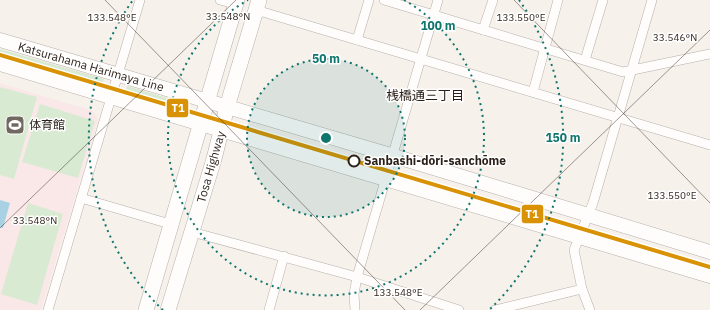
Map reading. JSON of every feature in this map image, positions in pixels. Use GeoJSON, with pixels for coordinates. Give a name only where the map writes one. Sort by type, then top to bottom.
{"type":"FeatureCollection","features":[{"type":"Feature","properties":{"kind":"highway","name":"Tosa Highway"},"geometry":{"type":"LineString","coordinates":[[146,310],[236,2]]}},
{"type":"Feature","properties":{"kind":"highway","name":"Tosa Highway"},"geometry":{"type":"LineString","coordinates":[[168,310],[258,5]]}},
{"type":"Feature","properties":{"kind":"main road","name":"Katsurahama Harimaya Line"},"geometry":{"type":"LineString","coordinates":[[0,40],[394,156],[587,216],[710,252]]}},
{"type":"Feature","properties":{"kind":"main road","name":"Katsurahama Harimaya Line"},"geometry":{"type":"LineString","coordinates":[[0,64],[222,129],[386,180],[710,276]]}},
{"type":"Feature","properties":{"kind":"street"},"geometry":{"type":"LineString","coordinates":[[48,310],[140,0]]}},
{"type":"Feature","properties":{"kind":"street"},"geometry":{"type":"LineString","coordinates":[[220,0],[236,2]]}},
{"type":"Feature","properties":{"kind":"street"},"geometry":{"type":"LineString","coordinates":[[357,40],[369,0]]}},
{"type":"Feature","properties":{"kind":"street"},"geometry":{"type":"LineString","coordinates":[[385,0],[623,72],[710,54]]}},
{"type":"Feature","properties":{"kind":"street"},"geometry":{"type":"LineString","coordinates":[[355,310],[354,294],[357,277],[394,156],[438,0]]}},
{"type":"Feature","properties":{"kind":"street"},"geometry":{"type":"LineString","coordinates":[[483,30],[493,0]]}},
{"type":"Feature","properties":{"kind":"street"},"geometry":{"type":"LineString","coordinates":[[533,92],[558,0]]}},
{"type":"Feature","properties":{"kind":"street"},"geometry":{"type":"LineString","coordinates":[[585,60],[603,0]]}},
{"type":"Feature","properties":{"kind":"street"},"geometry":{"type":"LineString","coordinates":[[590,310],[582,289],[574,250],[587,216],[618,117],[652,0]]}},
{"type":"Feature","properties":{"kind":"street"},"geometry":{"type":"LineString","coordinates":[[258,5],[357,40],[710,145]]}},
{"type":"Feature","properties":{"kind":"street"},"geometry":{"type":"LineString","coordinates":[[81,198],[170,224]]}},
{"type":"Feature","properties":{"kind":"street"},"geometry":{"type":"LineString","coordinates":[[192,232],[357,277],[459,310]]}},
{"type":"Feature","properties":{"kind":"street"},"geometry":{"type":"LineString","coordinates":[[269,310],[284,256]]}},
{"type":"Feature","properties":{"kind":"street"},"geometry":{"type":"LineString","coordinates":[[495,310],[582,289]]}},
{"type":"Feature","properties":{"kind":"shaded area"},"geometry":{"type":"Polygon","coordinates":[[[0,83],[93,111],[98,120],[41,310],[0,310],[0,83]]]}},
{"type":"Feature","properties":{"kind":"green space"},"geometry":{"type":"Polygon","coordinates":[[[0,49],[104,79],[101,88],[0,58],[0,49]]]}},
{"type":"Feature","properties":{"kind":"green space"},"geometry":{"type":"Polygon","coordinates":[[[127,86],[174,100],[171,110],[124,96],[127,86]]]}},
{"type":"Feature","properties":{"kind":"green space","name":"体育館"},"geometry":{"type":"Polygon","coordinates":[[[0,87],[37,97],[14,179],[0,175],[0,87]]]}},
{"type":"Feature","properties":{"kind":"green space"},"geometry":{"type":"Polygon","coordinates":[[[40,104],[95,121],[78,178],[22,162],[40,104]]]}},
{"type":"Feature","properties":{"kind":"green space"},"geometry":{"type":"Polygon","coordinates":[[[28,203],[63,214],[37,305],[1,294],[28,203]]]}},
{"type":"Feature","properties":{"kind":"water"},"geometry":{"type":"Polygon","coordinates":[[[0,200],[10,203],[3,228],[0,227],[0,200]]]}},
{"type":"Feature","properties":{"kind":"transit line","name":"T1"},"geometry":{"type":"LineString","coordinates":[[0,55],[710,267]]}},
{"type":"Feature","properties":{"kind":"place","name":"体育館"},"geometry":{"type":"Point","coordinates":[15,125]}},
{"type":"Feature","properties":{"kind":"place","name":"Sanbashi-dōri-sanchōme"},"geometry":{"type":"Point","coordinates":[354,161]}},
{"type":"Feature","properties":{"kind":"district","name":"桟橋通三丁目"},"geometry":{"type":"Point","coordinates":[425,95]}}]}
